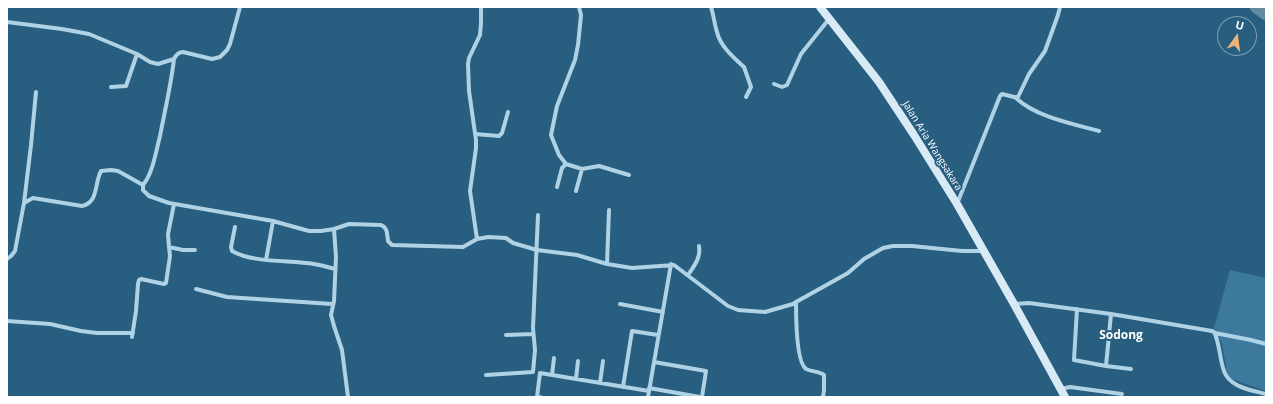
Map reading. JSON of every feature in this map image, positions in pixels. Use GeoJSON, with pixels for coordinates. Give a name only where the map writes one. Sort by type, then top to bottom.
{"type":"FeatureCollection","features":[{"type":"Feature","properties":{"kind":"street"},"geometry":{"type":"LineString","coordinates":[[142,185],[147,180],[155,155],[171,85],[175,56],[180,52],[212,59],[220,57],[230,44],[240,7]]}},
{"type":"Feature","properties":{"kind":"street"},"geometry":{"type":"LineString","coordinates":[[477,239],[470,191],[476,148],[469,92],[468,64],[480,35],[481,7]]}},
{"type":"Feature","properties":{"kind":"street"},"geometry":{"type":"LineString","coordinates":[[579,7],[581,15],[575,60],[557,106],[551,135],[559,155],[566,164],[582,169],[598,166],[629,175]]}},
{"type":"Feature","properties":{"kind":"street"},"geometry":{"type":"LineString","coordinates":[[711,7],[715,17],[717,32],[720,40],[725,48],[746,70],[751,87],[746,97]]}},
{"type":"Feature","properties":{"kind":"street","name":"Jalan Aria Wangsakara"},"geometry":{"type":"LineString","coordinates":[[820,7],[879,82],[914,135],[957,204],[1063,393]]}},
{"type":"Feature","properties":{"kind":"street"},"geometry":{"type":"LineString","coordinates":[[1016,98],[1018,97],[1029,74],[1045,51],[1060,7]]}},
{"type":"Feature","properties":{"kind":"street"},"geometry":{"type":"LineString","coordinates":[[774,84],[782,86],[787,85],[801,54],[829,18]]}},
{"type":"Feature","properties":{"kind":"street"},"geometry":{"type":"LineString","coordinates":[[7,22],[89,34],[137,54],[150,62],[158,64],[174,59]]}},
{"type":"Feature","properties":{"kind":"street"},"geometry":{"type":"LineString","coordinates":[[111,87],[126,86],[137,54]]}},
{"type":"Feature","properties":{"kind":"street"},"geometry":{"type":"LineString","coordinates":[[7,258],[15,251],[24,203],[36,92]]}},
{"type":"Feature","properties":{"kind":"street"},"geometry":{"type":"LineString","coordinates":[[957,204],[1002,94],[1016,98],[1022,104],[1051,118],[1099,131]]}},
{"type":"Feature","properties":{"kind":"street"},"geometry":{"type":"LineString","coordinates":[[475,134],[499,136],[502,133],[508,112]]}},
{"type":"Feature","properties":{"kind":"street"},"geometry":{"type":"LineString","coordinates":[[557,187],[562,168],[566,164]]}},
{"type":"Feature","properties":{"kind":"street"},"geometry":{"type":"LineString","coordinates":[[576,191],[582,169]]}},
{"type":"Feature","properties":{"kind":"street"},"geometry":{"type":"LineString","coordinates":[[24,203],[32,198],[82,206],[87,205],[93,199],[101,171],[118,171],[142,185],[143,190],[149,196],[174,204],[273,221],[315,232],[334,229],[349,224],[381,225],[387,230],[389,243],[392,245],[464,247],[477,239],[488,237],[506,238],[513,242],[537,250],[577,255],[607,264],[632,268],[646,268],[671,264],[676,266],[728,306],[738,310],[765,312],[793,304],[848,273],[864,259],[883,248],[893,246],[912,246],[962,251],[983,251]]}},
{"type":"Feature","properties":{"kind":"street"},"geometry":{"type":"LineString","coordinates":[[7,321],[50,324],[97,333],[132,335],[139,280],[141,279],[162,284],[166,283],[170,256],[168,234],[174,204]]}},
{"type":"Feature","properties":{"kind":"street"},"geometry":{"type":"LineString","coordinates":[[607,264],[609,210]]}},
{"type":"Feature","properties":{"kind":"street"},"geometry":{"type":"LineString","coordinates":[[486,375],[533,372],[535,350],[533,334],[538,215]]}},
{"type":"Feature","properties":{"kind":"street"},"geometry":{"type":"LineString","coordinates":[[266,260],[273,221]]}},
{"type":"Feature","properties":{"kind":"street"},"geometry":{"type":"LineString","coordinates":[[234,227],[230,247],[232,251],[242,256],[266,260],[314,264],[335,269]]}},
{"type":"Feature","properties":{"kind":"street"},"geometry":{"type":"LineString","coordinates":[[334,229],[336,256],[334,301],[332,304],[331,315],[342,350],[348,397]]}},
{"type":"Feature","properties":{"kind":"street"},"geometry":{"type":"LineString","coordinates":[[688,276],[699,258],[699,246]]}},
{"type":"Feature","properties":{"kind":"street"},"geometry":{"type":"LineString","coordinates":[[169,248],[195,250]]}},
{"type":"Feature","properties":{"kind":"street"},"geometry":{"type":"LineString","coordinates":[[648,397],[671,264]]}},
{"type":"Feature","properties":{"kind":"street"},"geometry":{"type":"LineString","coordinates":[[196,289],[227,297],[332,304]]}},
{"type":"Feature","properties":{"kind":"street"},"geometry":{"type":"LineString","coordinates":[[796,302],[798,342],[802,364],[805,368],[824,375],[824,390],[822,397]]}},
{"type":"Feature","properties":{"kind":"street"},"geometry":{"type":"LineString","coordinates":[[620,304],[662,312]]}},
{"type":"Feature","properties":{"kind":"street"},"geometry":{"type":"LineString","coordinates":[[1014,304],[1029,304],[1111,314],[1207,330],[1266,344]]}},
{"type":"Feature","properties":{"kind":"street"},"geometry":{"type":"LineString","coordinates":[[1077,309],[1074,360],[1130,369]]}},
{"type":"Feature","properties":{"kind":"street"},"geometry":{"type":"LineString","coordinates":[[1106,366],[1111,314]]}},
{"type":"Feature","properties":{"kind":"street"},"geometry":{"type":"LineString","coordinates":[[623,387],[632,331],[658,335]]}},
{"type":"Feature","properties":{"kind":"street"},"geometry":{"type":"LineString","coordinates":[[1215,333],[1227,378],[1239,386],[1266,394]]}},
{"type":"Feature","properties":{"kind":"street"},"geometry":{"type":"LineString","coordinates":[[506,335],[533,334]]}},
{"type":"Feature","properties":{"kind":"street"},"geometry":{"type":"LineString","coordinates":[[552,375],[554,358]]}},
{"type":"Feature","properties":{"kind":"street"},"geometry":{"type":"LineString","coordinates":[[576,379],[578,361]]}},
{"type":"Feature","properties":{"kind":"street"},"geometry":{"type":"LineString","coordinates":[[600,383],[603,361]]}},
{"type":"Feature","properties":{"kind":"street"},"geometry":{"type":"LineString","coordinates":[[540,397],[537,396],[540,373],[623,387],[701,397],[706,370],[654,362]]}},
{"type":"Feature","properties":{"kind":"street"},"geometry":{"type":"LineString","coordinates":[[1063,393],[1070,387],[1122,394]]}},
{"type":"Feature","properties":{"kind":"shaded area"},"geometry":{"type":"Polygon","coordinates":[[[1230,270],[1266,278],[1266,391],[1228,378],[1222,344],[1219,338],[1212,335],[1230,270]]]}},
{"type":"Feature","properties":{"kind":"waterway"},"geometry":{"type":"LineString","coordinates":[[1255,7],[1266,15]]}},
{"type":"Feature","properties":{"kind":"district","name":"Sodong"},"geometry":{"type":"Point","coordinates":[1121,336]}}]}
